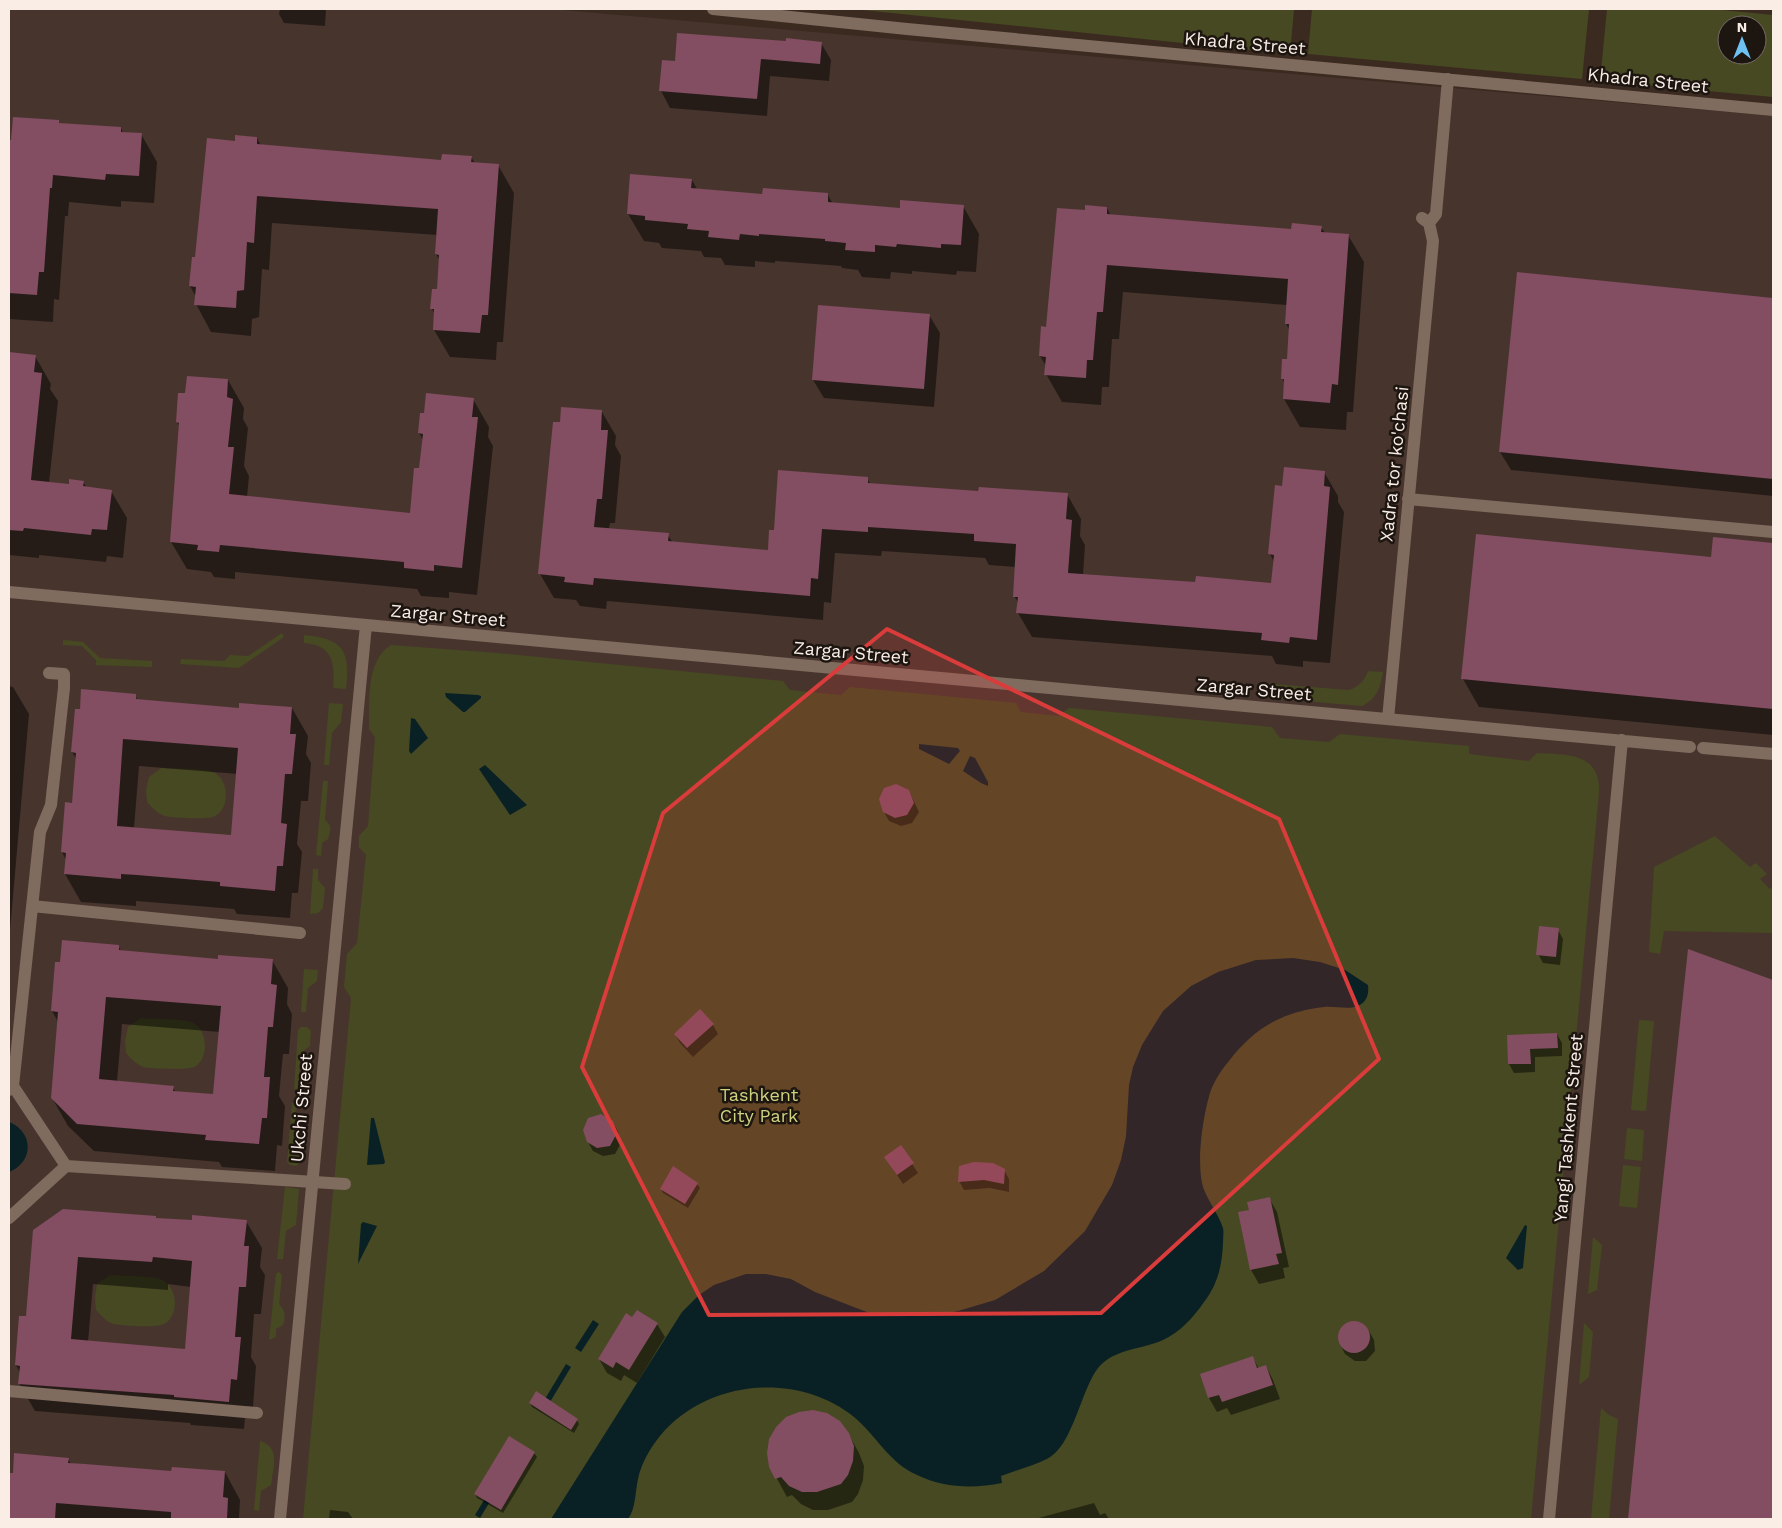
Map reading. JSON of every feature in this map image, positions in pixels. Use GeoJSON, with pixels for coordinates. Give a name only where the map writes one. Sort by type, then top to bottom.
{"type":"FeatureCollection","features":[{"type":"Feature","properties":{"kind":"street","name":"Khadra Street"},"geometry":{"type":"LineString","coordinates":[[713,9],[907,29],[1773,110]]}},
{"type":"Feature","properties":{"kind":"street","name":"Xadra tor ko'chasi"},"geometry":{"type":"LineString","coordinates":[[1388,719],[1431,274],[1433,241],[1425,221],[1436,214],[1448,79]]}},
{"type":"Feature","properties":{"kind":"street"},"geometry":{"type":"LineString","coordinates":[[1408,499],[1773,532]]}},
{"type":"Feature","properties":{"kind":"street","name":"Zargar Street"},"geometry":{"type":"LineString","coordinates":[[9,592],[1773,754]]}},
{"type":"Feature","properties":{"kind":"street","name":"Ukchi Street"},"geometry":{"type":"LineString","coordinates":[[280,1519],[366,625]]}},
{"type":"Feature","properties":{"kind":"street"},"geometry":{"type":"LineString","coordinates":[[50,673],[64,674],[64,688],[51,805],[40,832],[11,1088],[66,1166]]}},
{"type":"Feature","properties":{"kind":"street","name":"Yangi Tashkent Street"},"geometry":{"type":"LineString","coordinates":[[1549,1519],[1622,740]]}},
{"type":"Feature","properties":{"kind":"street"},"geometry":{"type":"LineString","coordinates":[[32,906],[300,933]]}},
{"type":"Feature","properties":{"kind":"street"},"geometry":{"type":"LineString","coordinates":[[9,1218],[66,1166],[344,1184]]}},
{"type":"Feature","properties":{"kind":"street"},"geometry":{"type":"LineString","coordinates":[[9,1391],[257,1412]]}},
{"type":"Feature","properties":{"kind":"highlighted area"},"geometry":{"type":"Polygon","coordinates":[[[887,629],[1279,819],[1379,1059],[1101,1313],[709,1315],[582,1067],[663,813],[887,629]]]}},
{"type":"Feature","properties":{"kind":"shaded area"},"geometry":{"type":"Polygon","coordinates":[[[9,9],[550,9],[1773,116],[1773,1519],[9,1519],[9,9]]]}},
{"type":"Feature","properties":{"kind":"green space"},"geometry":{"type":"Polygon","coordinates":[[[853,9],[1294,9],[1290,54],[853,9]]]}},
{"type":"Feature","properties":{"kind":"green space"},"geometry":{"type":"Polygon","coordinates":[[[1312,9],[1589,9],[1582,79],[1308,54],[1312,9]]]}},
{"type":"Feature","properties":{"kind":"green space"},"geometry":{"type":"Polygon","coordinates":[[[1607,9],[1712,9],[1773,15],[1773,97],[1600,81],[1607,9]]]}},
{"type":"Feature","properties":{"kind":"green space"},"geometry":{"type":"Polygon","coordinates":[[[282,633],[284,637],[239,668],[180,664],[181,659],[224,661],[230,655],[248,656],[282,633]]]}},
{"type":"Feature","properties":{"kind":"green space"},"geometry":{"type":"Polygon","coordinates":[[[304,635],[328,640],[342,649],[347,665],[346,689],[333,688],[333,671],[330,657],[321,647],[304,643],[304,635]]]}},
{"type":"Feature","properties":{"kind":"green space"},"geometry":{"type":"Polygon","coordinates":[[[63,640],[83,642],[100,658],[152,661],[152,667],[96,665],[96,660],[82,646],[63,645],[63,640]]]}},
{"type":"Feature","properties":{"kind":"green space","name":"Tashkent City Park"},"geometry":{"type":"Polygon","coordinates":[[[391,645],[497,653],[783,681],[790,690],[841,695],[850,687],[1016,703],[1021,712],[1058,716],[1069,708],[1272,727],[1280,738],[1329,742],[1340,734],[1469,746],[1469,754],[1529,761],[1537,753],[1559,754],[1580,758],[1588,763],[1594,769],[1598,779],[1599,792],[1531,1519],[303,1519],[351,998],[344,987],[347,954],[357,943],[366,855],[359,847],[359,836],[368,826],[375,737],[369,729],[371,683],[377,661],[391,645]]]}},
{"type":"Feature","properties":{"kind":"green space"},"geometry":{"type":"Polygon","coordinates":[[[1368,671],[1383,672],[1375,696],[1362,706],[1259,697],[1260,683],[1349,690],[1361,683],[1368,671]]]}},
{"type":"Feature","properties":{"kind":"green space"},"geometry":{"type":"Polygon","coordinates":[[[329,703],[343,704],[341,722],[332,733],[329,765],[324,765],[329,703]]]}},
{"type":"Feature","properties":{"kind":"green space"},"geometry":{"type":"Polygon","coordinates":[[[161,768],[201,770],[218,775],[225,786],[226,793],[226,800],[220,812],[211,817],[183,818],[162,815],[153,809],[147,802],[146,790],[149,777],[161,768]]]}},
{"type":"Feature","properties":{"kind":"green space"},"geometry":{"type":"Polygon","coordinates":[[[323,781],[328,781],[325,820],[330,826],[330,831],[328,839],[322,843],[321,856],[316,855],[323,781]]]}},
{"type":"Feature","properties":{"kind":"green space"},"geometry":{"type":"Polygon","coordinates":[[[1715,836],[1750,867],[1756,863],[1767,874],[1760,879],[1770,889],[1773,887],[1773,933],[1664,931],[1660,954],[1649,952],[1654,867],[1715,836]]]}},
{"type":"Feature","properties":{"kind":"green space"},"geometry":{"type":"Polygon","coordinates":[[[313,869],[318,869],[318,880],[325,888],[323,908],[318,913],[310,914],[313,869]]]}},
{"type":"Feature","properties":{"kind":"green space"},"geometry":{"type":"Polygon","coordinates":[[[304,969],[318,970],[317,981],[308,988],[306,1012],[301,1012],[304,969]]]}},
{"type":"Feature","properties":{"kind":"green space"},"geometry":{"type":"Polygon","coordinates":[[[141,1018],[186,1021],[197,1025],[204,1037],[205,1044],[205,1051],[199,1063],[190,1068],[170,1069],[144,1067],[134,1062],[126,1053],[125,1041],[128,1027],[141,1018]]]}},
{"type":"Feature","properties":{"kind":"green space"},"geometry":{"type":"Polygon","coordinates":[[[1639,1020],[1654,1021],[1646,1111],[1631,1110],[1639,1020]]]}},
{"type":"Feature","properties":{"kind":"green space"},"geometry":{"type":"Polygon","coordinates":[[[301,1027],[307,1027],[311,1031],[310,1046],[301,1053],[298,1090],[294,1089],[298,1030],[301,1027]]]}},
{"type":"Feature","properties":{"kind":"green space"},"geometry":{"type":"Polygon","coordinates":[[[292,1103],[296,1103],[294,1140],[302,1148],[300,1163],[296,1166],[290,1165],[287,1162],[292,1103]]]}},
{"type":"Feature","properties":{"kind":"green space"},"geometry":{"type":"Polygon","coordinates":[[[1627,1128],[1644,1130],[1642,1161],[1624,1159],[1627,1128]]]}},
{"type":"Feature","properties":{"kind":"green space"},"geometry":{"type":"Polygon","coordinates":[[[1623,1165],[1641,1167],[1637,1208],[1619,1206],[1623,1165]]]}},
{"type":"Feature","properties":{"kind":"green space"},"geometry":{"type":"Polygon","coordinates":[[[285,1187],[299,1189],[296,1225],[286,1231],[283,1259],[277,1259],[285,1187]]]}},
{"type":"Feature","properties":{"kind":"green space"},"geometry":{"type":"Polygon","coordinates":[[[1593,1237],[1602,1245],[1597,1290],[1588,1294],[1593,1237]]]}},
{"type":"Feature","properties":{"kind":"green space"},"geometry":{"type":"Polygon","coordinates":[[[279,1272],[282,1275],[279,1304],[284,1311],[284,1319],[283,1325],[276,1329],[276,1337],[269,1340],[276,1274],[279,1272]]]}},
{"type":"Feature","properties":{"kind":"green space"},"geometry":{"type":"Polygon","coordinates":[[[110,1275],[150,1277],[166,1282],[175,1301],[175,1308],[169,1320],[160,1325],[132,1326],[118,1325],[106,1320],[96,1310],[95,1298],[97,1284],[110,1275]]]}},
{"type":"Feature","properties":{"kind":"green space"},"geometry":{"type":"Polygon","coordinates":[[[1584,1323],[1593,1332],[1589,1377],[1579,1385],[1584,1323]]]}},
{"type":"Feature","properties":{"kind":"green space"},"geometry":{"type":"Polygon","coordinates":[[[1601,1408],[1609,1415],[1618,1419],[1609,1519],[1591,1519],[1601,1408]]]}},
{"type":"Feature","properties":{"kind":"green space"},"geometry":{"type":"Polygon","coordinates":[[[260,1441],[271,1448],[274,1465],[271,1485],[261,1491],[259,1511],[254,1510],[260,1441]]]}},
{"type":"Feature","properties":{"kind":"water"},"geometry":{"type":"Polygon","coordinates":[[[445,693],[478,695],[481,698],[463,712],[446,697],[445,693]]]}},
{"type":"Feature","properties":{"kind":"water"},"geometry":{"type":"Polygon","coordinates":[[[411,718],[415,719],[428,738],[411,754],[409,751],[411,718]]]}},
{"type":"Feature","properties":{"kind":"water"},"geometry":{"type":"Polygon","coordinates":[[[919,744],[958,748],[960,751],[949,764],[919,749],[919,744]]]}},
{"type":"Feature","properties":{"kind":"water"},"geometry":{"type":"Polygon","coordinates":[[[970,756],[975,758],[988,782],[988,786],[963,771],[970,756]]]}},
{"type":"Feature","properties":{"kind":"water"},"geometry":{"type":"Polygon","coordinates":[[[485,765],[527,805],[510,815],[479,769],[485,765]]]}},
{"type":"Feature","properties":{"kind":"water"},"geometry":{"type":"Polygon","coordinates":[[[1293,958],[1320,962],[1345,970],[1368,985],[1367,997],[1364,1002],[1354,1007],[1309,1009],[1270,1024],[1248,1039],[1221,1071],[1208,1100],[1200,1152],[1203,1187],[1223,1230],[1222,1259],[1213,1288],[1195,1314],[1175,1333],[1155,1343],[1120,1353],[1105,1361],[1098,1368],[1086,1391],[1070,1431],[1056,1452],[1047,1459],[1001,1476],[1002,1483],[969,1487],[938,1483],[907,1470],[891,1456],[862,1424],[831,1402],[806,1393],[780,1388],[753,1388],[727,1393],[702,1403],[679,1417],[660,1436],[649,1451],[641,1468],[634,1505],[628,1519],[551,1519],[682,1312],[699,1295],[714,1285],[746,1274],[766,1274],[791,1279],[815,1292],[872,1314],[932,1316],[958,1311],[995,1300],[1044,1271],[1085,1231],[1112,1185],[1121,1160],[1126,1136],[1129,1085],[1133,1067],[1142,1045],[1163,1011],[1191,986],[1218,972],[1256,960],[1293,958]]]}},
{"type":"Feature","properties":{"kind":"water"},"geometry":{"type":"Polygon","coordinates":[[[371,1118],[374,1118],[384,1164],[367,1165],[371,1118]]]}},
{"type":"Feature","properties":{"kind":"water"},"geometry":{"type":"Polygon","coordinates":[[[9,1122],[23,1133],[28,1147],[23,1161],[9,1172],[9,1122]]]}},
{"type":"Feature","properties":{"kind":"water"},"geometry":{"type":"Polygon","coordinates":[[[363,1222],[377,1226],[358,1264],[361,1224],[363,1222]]]}},
{"type":"Feature","properties":{"kind":"water"},"geometry":{"type":"Polygon","coordinates":[[[1525,1225],[1527,1226],[1523,1268],[1518,1270],[1506,1258],[1525,1225]]]}},
{"type":"Feature","properties":{"kind":"water"},"geometry":{"type":"Polygon","coordinates":[[[593,1320],[599,1324],[581,1352],[575,1348],[593,1320]]]}},
{"type":"Feature","properties":{"kind":"water"},"geometry":{"type":"Polygon","coordinates":[[[566,1364],[571,1367],[544,1412],[539,1409],[566,1364]]]}},
{"type":"Feature","properties":{"kind":"water"},"geometry":{"type":"Polygon","coordinates":[[[518,1444],[523,1447],[480,1518],[475,1515],[518,1444]]]}},
{"type":"Feature","properties":{"kind":"building"},"geometry":{"type":"Polygon","coordinates":[[[677,33],[786,41],[786,38],[822,42],[820,64],[761,59],[757,99],[659,91],[662,60],[675,61],[677,33]]]}},
{"type":"Feature","properties":{"kind":"building"},"geometry":{"type":"Polygon","coordinates":[[[13,117],[59,120],[59,123],[121,127],[121,132],[142,133],[139,176],[106,174],[105,180],[53,175],[52,188],[50,188],[44,272],[39,272],[37,295],[9,293],[9,140],[11,140],[13,117]]]}},
{"type":"Feature","properties":{"kind":"building"},"geometry":{"type":"Polygon","coordinates":[[[235,135],[257,137],[257,144],[441,160],[442,154],[472,156],[471,162],[499,164],[488,315],[482,315],[480,333],[433,330],[434,309],[430,309],[432,289],[437,289],[439,255],[435,254],[438,209],[257,196],[254,243],[247,242],[244,290],[237,291],[236,308],[194,305],[196,287],[189,286],[192,257],[195,257],[207,138],[235,141],[235,135]]]}},
{"type":"Feature","properties":{"kind":"building"},"geometry":{"type":"Polygon","coordinates":[[[630,174],[692,179],[691,188],[762,194],[763,188],[828,193],[828,202],[900,208],[900,200],[964,205],[961,245],[941,244],[941,248],[897,244],[896,247],[875,245],[875,252],[845,250],[846,243],[825,241],[825,239],[759,234],[759,236],[740,234],[739,240],[708,237],[709,231],[687,229],[688,224],[645,220],[645,216],[627,214],[630,174]]]}},
{"type":"Feature","properties":{"kind":"building"},"geometry":{"type":"Polygon","coordinates":[[[1085,205],[1107,207],[1107,214],[1291,229],[1292,223],[1322,226],[1321,232],[1349,234],[1338,385],[1332,384],[1330,403],[1283,399],[1282,359],[1287,359],[1289,324],[1285,324],[1288,279],[1107,265],[1103,312],[1097,312],[1093,360],[1087,360],[1086,378],[1044,375],[1046,357],[1039,356],[1041,326],[1046,327],[1057,208],[1085,210],[1085,205]]]}},
{"type":"Feature","properties":{"kind":"building"},"geometry":{"type":"Polygon","coordinates":[[[1517,272],[1773,298],[1773,479],[1499,452],[1517,272]]]}},
{"type":"Feature","properties":{"kind":"building"},"geometry":{"type":"Polygon","coordinates":[[[818,305],[930,314],[924,389],[812,380],[818,305]]]}},
{"type":"Feature","properties":{"kind":"building"},"geometry":{"type":"Polygon","coordinates":[[[9,352],[36,355],[34,372],[42,373],[31,480],[69,484],[69,479],[84,481],[83,486],[112,490],[107,530],[92,529],[91,535],[24,528],[23,531],[9,530],[9,352]]]}},
{"type":"Feature","properties":{"kind":"building"},"geometry":{"type":"Polygon","coordinates":[[[187,376],[228,379],[227,397],[233,399],[228,447],[234,447],[229,494],[410,513],[414,468],[419,468],[423,434],[418,433],[420,413],[424,413],[426,393],[474,398],[472,417],[478,417],[462,568],[434,565],[434,571],[404,568],[404,562],[220,545],[219,552],[197,550],[198,545],[170,542],[179,423],[176,422],[178,393],[185,393],[187,376]]]}},
{"type":"Feature","properties":{"kind":"building"},"geometry":{"type":"Polygon","coordinates":[[[561,407],[602,410],[601,430],[608,430],[602,499],[597,499],[594,527],[669,533],[668,541],[768,550],[769,530],[774,530],[778,470],[868,477],[868,483],[978,491],[979,487],[1068,493],[1066,519],[1072,520],[1068,573],[1195,582],[1196,576],[1271,583],[1274,555],[1268,554],[1275,485],[1282,486],[1284,467],[1325,471],[1324,486],[1330,487],[1317,640],[1290,637],[1289,643],[1261,640],[1262,633],[1016,613],[1018,597],[1013,597],[1016,544],[974,541],[974,534],[868,527],[868,532],[822,529],[818,579],[811,578],[810,596],[594,578],[593,585],[564,582],[565,577],[538,574],[553,422],[560,422],[561,407]]]}},
{"type":"Feature","properties":{"kind":"building"},"geometry":{"type":"Polygon","coordinates":[[[1476,534],[1711,557],[1713,537],[1773,543],[1773,709],[1461,679],[1476,534]]]}},
{"type":"Feature","properties":{"kind":"building"},"geometry":{"type":"Polygon","coordinates":[[[81,689],[136,694],[136,699],[239,708],[239,703],[292,707],[290,734],[296,734],[292,774],[285,774],[281,823],[287,824],[283,866],[277,866],[275,891],[220,886],[220,882],[137,875],[121,874],[121,879],[64,874],[66,853],[61,852],[65,802],[72,803],[76,753],[71,752],[75,709],[80,709],[81,689]],[[123,739],[117,826],[231,835],[238,748],[123,739]]]}},
{"type":"Feature","properties":{"kind":"building"},"geometry":{"type":"Polygon","coordinates":[[[896,784],[909,790],[914,803],[907,815],[895,818],[883,812],[879,799],[884,788],[896,784]]]}},
{"type":"Feature","properties":{"kind":"building"},"geometry":{"type":"Polygon","coordinates":[[[1539,926],[1559,928],[1556,957],[1536,955],[1539,926]]]}},
{"type":"Feature","properties":{"kind":"building"},"geometry":{"type":"Polygon","coordinates":[[[62,940],[119,945],[119,950],[218,959],[218,955],[273,959],[271,984],[277,985],[273,1027],[268,1027],[264,1077],[270,1077],[267,1118],[262,1118],[259,1144],[205,1140],[206,1135],[77,1124],[51,1098],[58,1012],[51,1011],[55,962],[60,962],[62,940]],[[106,997],[99,1079],[174,1086],[173,1091],[213,1094],[221,1006],[106,997]]]}},
{"type":"Feature","properties":{"kind":"building"},"geometry":{"type":"Polygon","coordinates":[[[1688,949],[1773,980],[1773,1519],[1628,1519],[1688,949]]]}},
{"type":"Feature","properties":{"kind":"building"},"geometry":{"type":"Polygon","coordinates":[[[700,1009],[714,1024],[687,1048],[674,1034],[700,1009]]]}},
{"type":"Feature","properties":{"kind":"building"},"geometry":{"type":"Polygon","coordinates":[[[1557,1033],[1558,1048],[1530,1049],[1531,1064],[1508,1064],[1507,1035],[1557,1033]]]}},
{"type":"Feature","properties":{"kind":"building"},"geometry":{"type":"Polygon","coordinates":[[[601,1114],[613,1121],[617,1133],[610,1146],[597,1148],[587,1142],[583,1130],[588,1118],[601,1114]]]}},
{"type":"Feature","properties":{"kind":"building"},"geometry":{"type":"Polygon","coordinates":[[[901,1145],[914,1163],[897,1175],[884,1157],[901,1145]]]}},
{"type":"Feature","properties":{"kind":"building"},"geometry":{"type":"Polygon","coordinates":[[[974,1162],[993,1163],[1005,1169],[1004,1184],[984,1180],[958,1182],[959,1166],[974,1162]]]}},
{"type":"Feature","properties":{"kind":"building"},"geometry":{"type":"Polygon","coordinates":[[[673,1166],[698,1183],[685,1204],[660,1189],[673,1166]]]}},
{"type":"Feature","properties":{"kind":"building"},"geometry":{"type":"Polygon","coordinates":[[[1270,1197],[1282,1253],[1276,1254],[1279,1264],[1250,1270],[1238,1212],[1249,1210],[1247,1202],[1270,1197]]]}},
{"type":"Feature","properties":{"kind":"building"},"geometry":{"type":"Polygon","coordinates":[[[63,1209],[156,1216],[156,1218],[192,1220],[192,1215],[247,1220],[244,1246],[249,1246],[246,1287],[239,1287],[235,1337],[241,1337],[237,1380],[231,1379],[229,1402],[174,1397],[174,1395],[18,1384],[20,1366],[15,1365],[19,1316],[26,1316],[33,1230],[63,1209]],[[78,1257],[71,1339],[185,1349],[192,1261],[153,1257],[152,1262],[78,1257]]]}},
{"type":"Feature","properties":{"kind":"building"},"geometry":{"type":"Polygon","coordinates":[[[637,1310],[658,1323],[629,1370],[616,1362],[613,1368],[598,1359],[626,1313],[632,1317],[637,1310]]]}},
{"type":"Feature","properties":{"kind":"building"},"geometry":{"type":"Polygon","coordinates":[[[1354,1321],[1360,1322],[1365,1326],[1369,1331],[1369,1343],[1365,1348],[1360,1352],[1354,1353],[1348,1352],[1343,1348],[1339,1343],[1338,1337],[1339,1331],[1343,1326],[1348,1322],[1354,1321]]]}},
{"type":"Feature","properties":{"kind":"building"},"geometry":{"type":"Polygon","coordinates":[[[1253,1356],[1257,1368],[1266,1365],[1273,1385],[1222,1402],[1219,1395],[1208,1398],[1200,1374],[1253,1356]]]}},
{"type":"Feature","properties":{"kind":"building"},"geometry":{"type":"Polygon","coordinates":[[[536,1391],[578,1419],[571,1430],[529,1403],[536,1391]]]}},
{"type":"Feature","properties":{"kind":"building"},"geometry":{"type":"Polygon","coordinates":[[[813,1410],[827,1413],[840,1421],[849,1433],[854,1446],[853,1461],[848,1475],[841,1484],[817,1492],[802,1492],[789,1486],[781,1477],[775,1479],[769,1467],[767,1453],[769,1439],[776,1427],[786,1417],[799,1412],[813,1410]]]}},
{"type":"Feature","properties":{"kind":"building"},"geometry":{"type":"Polygon","coordinates":[[[509,1436],[535,1452],[501,1510],[474,1494],[509,1436]]]}},
{"type":"Feature","properties":{"kind":"building"},"geometry":{"type":"Polygon","coordinates":[[[14,1453],[69,1458],[68,1463],[171,1471],[172,1467],[225,1471],[223,1497],[228,1498],[227,1519],[171,1519],[171,1512],[56,1503],[55,1519],[9,1519],[9,1473],[13,1473],[14,1453]]]}}]}
